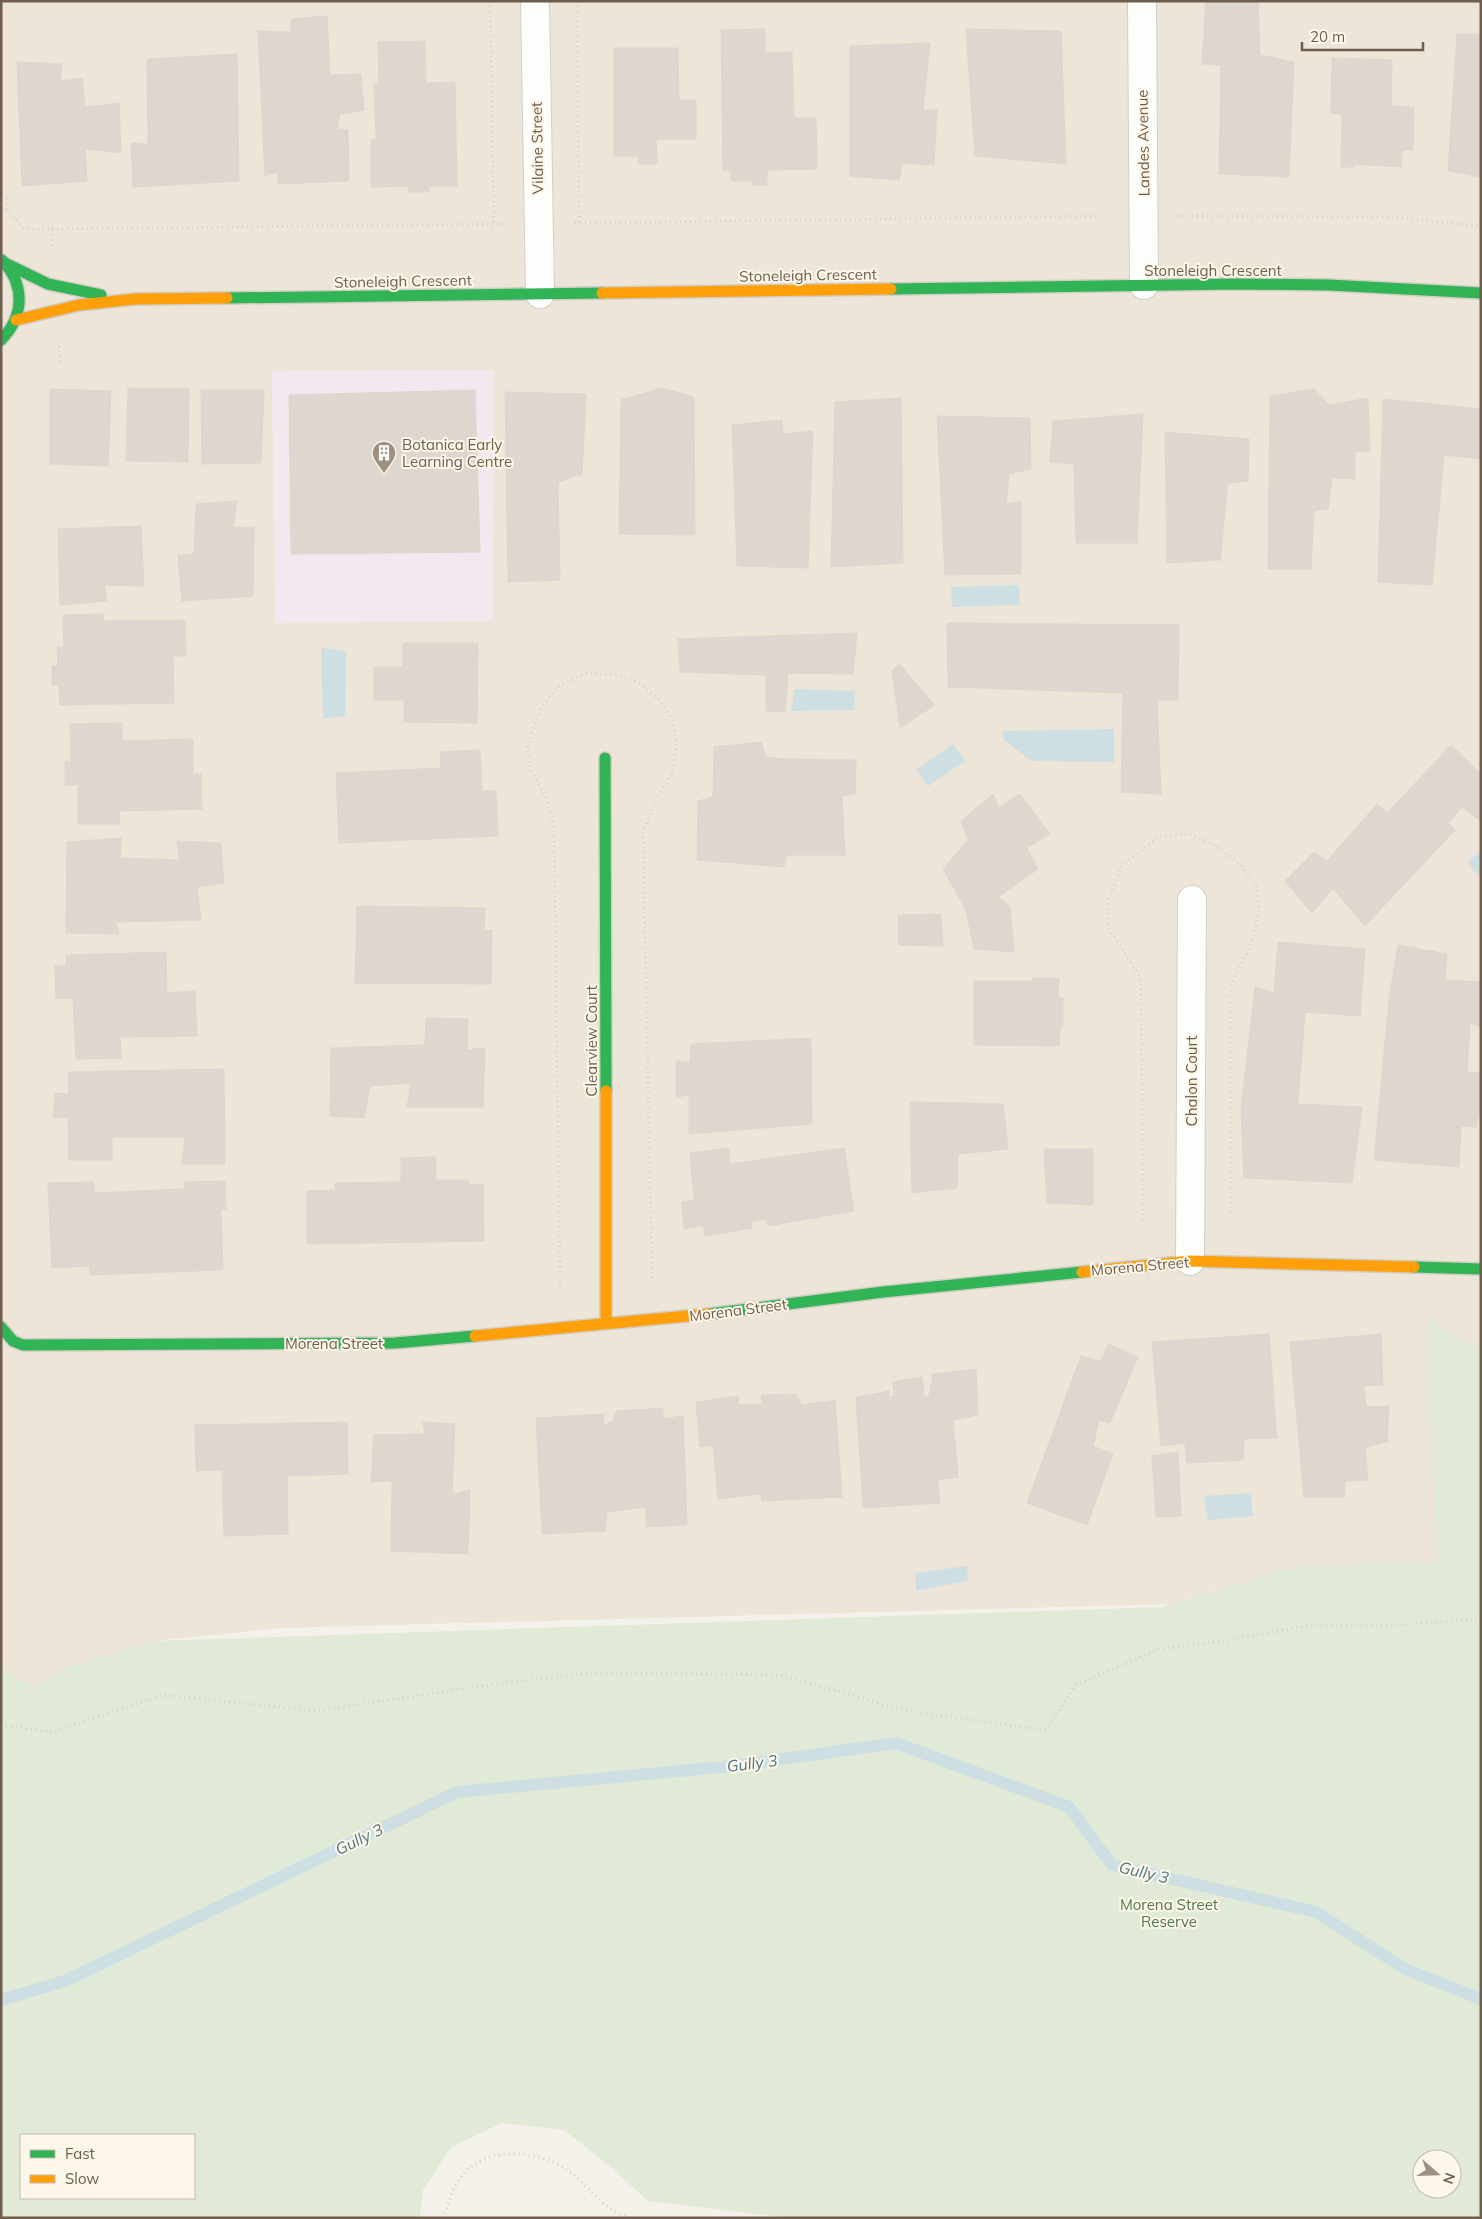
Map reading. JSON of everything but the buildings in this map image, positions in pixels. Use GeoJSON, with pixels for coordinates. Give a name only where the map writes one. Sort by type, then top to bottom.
{"type":"FeatureCollection","features":[{"type":"Feature","properties":{"kind":"street","name":"Vilaine Street"},"geometry":{"type":"LineString","coordinates":[[535,1],[540,294]]}},
{"type":"Feature","properties":{"kind":"street","name":"Landes Avenue"},"geometry":{"type":"LineString","coordinates":[[1142,1],[1144,285]]}},
{"type":"Feature","properties":{"kind":"street","name":"Stoneleigh Crescent"},"geometry":{"type":"LineString","coordinates":[[4,262],[55,286],[79,292],[135,299]]}},
{"type":"Feature","properties":{"kind":"street","name":"Stoneleigh Crescent"},"geometry":{"type":"LineString","coordinates":[[4,262],[18,282],[21,300],[7,336]]}},
{"type":"Feature","properties":{"kind":"street","name":"Stoneleigh Crescent"},"geometry":{"type":"LineString","coordinates":[[7,336],[79,305],[135,299],[1144,285],[1329,285],[1481,293]]}},
{"type":"Feature","properties":{"kind":"street","name":"Clearview Court"},"geometry":{"type":"LineString","coordinates":[[605,758],[606,1323]]}},
{"type":"Feature","properties":{"kind":"street","name":"Chalon Court"},"geometry":{"type":"LineString","coordinates":[[1190,1261],[1192,900]]}},
{"type":"Feature","properties":{"kind":"street","name":"Morena Street"},"geometry":{"type":"LineString","coordinates":[[1,1327],[13,1341],[23,1345],[395,1343],[706,1314],[883,1292],[1190,1261],[1307,1262],[1481,1269]]}},
{"type":"Feature","properties":{"kind":"path"},"geometry":{"type":"LineString","coordinates":[[490,1],[494,224]]}},
{"type":"Feature","properties":{"kind":"path"},"geometry":{"type":"LineString","coordinates":[[577,1],[579,223]]}},
{"type":"Feature","properties":{"kind":"path"},"geometry":{"type":"LineString","coordinates":[[52,229],[1144,215],[1391,217],[1481,226]]}},
{"type":"Feature","properties":{"kind":"path"},"geometry":{"type":"LineString","coordinates":[[1,1725],[52,1732],[164,1695],[316,1711],[480,1686],[600,1673],[780,1675],[908,1711],[1046,1730],[1076,1685],[1159,1649],[1224,1641],[1311,1625],[1399,1625],[1480,1619]]}},
{"type":"Feature","properties":{"kind":"path"},"geometry":{"type":"LineString","coordinates":[[443,2218],[460,2178],[466,2172],[478,2161],[510,2153],[532,2156],[554,2163],[570,2173],[606,2206],[620,2215],[630,2218]]}},
{"type":"Feature","properties":{"kind":"shaded area"},"geometry":{"type":"Polygon","coordinates":[[[1,1],[1481,1],[1481,1573],[1301,1565],[1171,1604],[282,1628],[155,1641],[67,1667],[34,1686],[1,1670],[1,1]]]}},
{"type":"Feature","properties":{"kind":"shaded area"},"geometry":{"type":"Polygon","coordinates":[[[494,370],[493,621],[275,623],[272,371],[494,370]]]}},
{"type":"Feature","properties":{"kind":"shaded area"},"geometry":{"type":"Polygon","coordinates":[[[1019,585],[1020,605],[952,607],[951,587],[1019,585]]]}},
{"type":"Feature","properties":{"kind":"shaded area"},"geometry":{"type":"Polygon","coordinates":[[[321,648],[346,651],[345,716],[323,719],[321,648]]]}},
{"type":"Feature","properties":{"kind":"shaded area"},"geometry":{"type":"Polygon","coordinates":[[[795,689],[855,691],[854,710],[791,711],[795,689]]]}},
{"type":"Feature","properties":{"kind":"shaded area"},"geometry":{"type":"Polygon","coordinates":[[[1114,729],[1114,762],[1031,761],[1004,740],[1003,731],[1114,729]]]}},
{"type":"Feature","properties":{"kind":"shaded area"},"geometry":{"type":"Polygon","coordinates":[[[953,744],[965,761],[928,786],[916,770],[953,744]]]}},
{"type":"Feature","properties":{"kind":"shaded area"},"geometry":{"type":"Polygon","coordinates":[[[1481,849],[1481,875],[1479,877],[1468,863],[1481,849]]]}},
{"type":"Feature","properties":{"kind":"shaded area"},"geometry":{"type":"Polygon","coordinates":[[[1251,1493],[1253,1516],[1208,1520],[1204,1496],[1251,1493]]]}},
{"type":"Feature","properties":{"kind":"shaded area"},"geometry":{"type":"Polygon","coordinates":[[[967,1566],[968,1581],[916,1591],[915,1573],[967,1566]]]}},
{"type":"Feature","properties":{"kind":"green space","name":"Morena Street Reserve"},"geometry":{"type":"Polygon","coordinates":[[[1428,1315],[1468,1344],[1481,1345],[1481,2218],[789,2218],[648,2201],[606,2163],[564,2130],[502,2123],[451,2147],[423,2190],[420,2218],[1,2218],[1,1670],[34,1686],[67,1667],[155,1641],[1162,1607],[1301,1565],[1438,1563],[1428,1315]]]}},
{"type":"Feature","properties":{"kind":"waterway","name":"Gully 3"},"geometry":{"type":"LineString","coordinates":[[1,2000],[65,1981],[457,1792],[733,1766],[896,1743],[1069,1807],[1112,1865],[1316,1912],[1405,1969],[1481,1999]]}},
{"type":"Feature","properties":{"kind":"traffic: fast"},"geometry":{"type":"LineString","coordinates":[[1,340],[15,321],[19,300],[15,279],[10,269],[2,260]]}},
{"type":"Feature","properties":{"kind":"traffic: fast"},"geometry":{"type":"LineString","coordinates":[[7,264],[48,284],[101,295]]}},
{"type":"Feature","properties":{"kind":"traffic: fast"},"geometry":{"type":"LineString","coordinates":[[891,289],[1236,284],[1329,285],[1481,293]]}},
{"type":"Feature","properties":{"kind":"traffic: fast"},"geometry":{"type":"LineString","coordinates":[[227,298],[602,293]]}},
{"type":"Feature","properties":{"kind":"traffic: fast"},"geometry":{"type":"LineString","coordinates":[[605,758],[606,1091]]}},
{"type":"Feature","properties":{"kind":"traffic: fast"},"geometry":{"type":"LineString","coordinates":[[1414,1267],[1481,1269]]}},
{"type":"Feature","properties":{"kind":"traffic: fast"},"geometry":{"type":"LineString","coordinates":[[709,1314],[883,1292],[1082,1272]]}},
{"type":"Feature","properties":{"kind":"traffic: fast"},"geometry":{"type":"LineString","coordinates":[[1,1327],[13,1341],[23,1345],[395,1343],[475,1336]]}},
{"type":"Feature","properties":{"kind":"traffic: slow"},"geometry":{"type":"LineString","coordinates":[[602,293],[891,289]]}},
{"type":"Feature","properties":{"kind":"traffic: slow"},"geometry":{"type":"LineString","coordinates":[[16,320],[79,305],[135,299],[227,298]]}},
{"type":"Feature","properties":{"kind":"traffic: slow"},"geometry":{"type":"LineString","coordinates":[[606,1091],[606,1323]]}},
{"type":"Feature","properties":{"kind":"traffic: slow"},"geometry":{"type":"LineString","coordinates":[[1082,1272],[1190,1261],[1414,1267]]}},
{"type":"Feature","properties":{"kind":"traffic: slow"},"geometry":{"type":"LineString","coordinates":[[475,1336],[709,1314]]}},
{"type":"Feature","properties":{"kind":"place","name":"Botanica Early Learning Centre"},"geometry":{"type":"Point","coordinates":[384,474]}}]}
